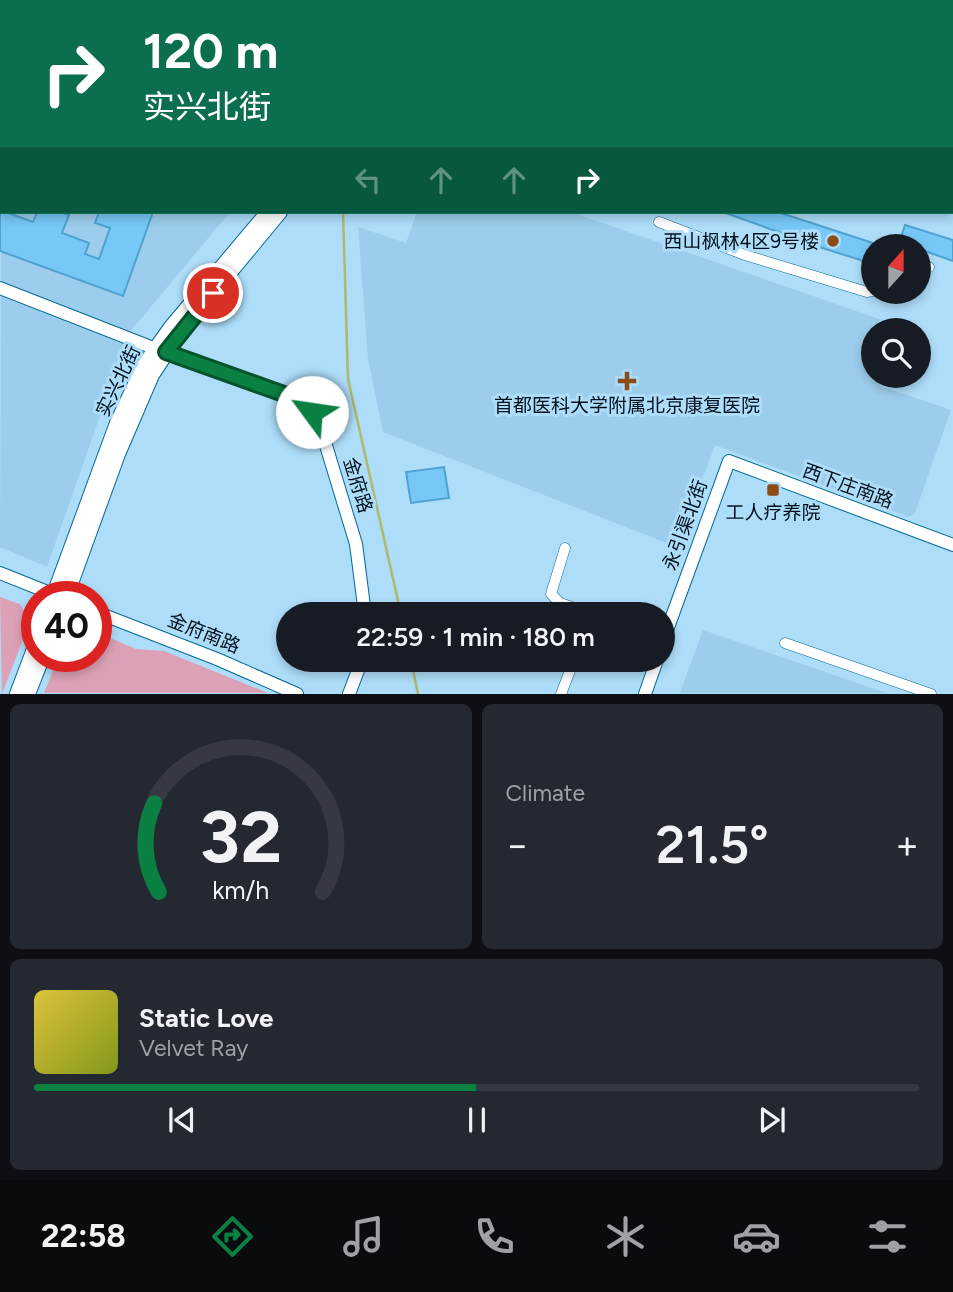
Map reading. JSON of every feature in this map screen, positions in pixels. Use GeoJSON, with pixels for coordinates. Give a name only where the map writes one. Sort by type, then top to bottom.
{"type":"FeatureCollection","features":[{"type":"Feature","properties":{"kind":"main road","name":"实兴北街"},"geometry":{"type":"LineString","coordinates":[[63,581],[131,389],[266,214]]}},
{"type":"Feature","properties":{"kind":"main road","name":"实兴北街"},"geometry":{"type":"LineString","coordinates":[[161,350],[279,214]]}},
{"type":"Feature","properties":{"kind":"main road"},"geometry":{"type":"LineString","coordinates":[[16,694],[25,672]]}},
{"type":"Feature","properties":{"kind":"main road"},"geometry":{"type":"LineString","coordinates":[[28,694],[37,672]]}},
{"type":"Feature","properties":{"kind":"street"},"geometry":{"type":"LineString","coordinates":[[659,222],[745,255],[861,290]]}},
{"type":"Feature","properties":{"kind":"street","name":"金府路"},"geometry":{"type":"LineString","coordinates":[[0,288],[295,398],[312,412],[321,429],[356,544],[363,602]]}},
{"type":"Feature","properties":{"kind":"street","name":"西下庄南路"},"geometry":{"type":"LineString","coordinates":[[729,461],[953,545]]}},
{"type":"Feature","properties":{"kind":"street","name":"永引渠北街"},"geometry":{"type":"LineString","coordinates":[[675,608],[729,461]]}},
{"type":"Feature","properties":{"kind":"street"},"geometry":{"type":"LineString","coordinates":[[559,602],[550,589],[565,548]]}},
{"type":"Feature","properties":{"kind":"street"},"geometry":{"type":"LineString","coordinates":[[0,573],[21,581]]}},
{"type":"Feature","properties":{"kind":"street","name":"金府南路"},"geometry":{"type":"LineString","coordinates":[[112,618],[297,694]]}},
{"type":"Feature","properties":{"kind":"street"},"geometry":{"type":"LineString","coordinates":[[785,643],[931,694]]}},
{"type":"Feature","properties":{"kind":"street"},"geometry":{"type":"LineString","coordinates":[[349,694],[357,672]]}},
{"type":"Feature","properties":{"kind":"street"},"geometry":{"type":"LineString","coordinates":[[561,694],[569,672]]}},
{"type":"Feature","properties":{"kind":"street"},"geometry":{"type":"LineString","coordinates":[[645,694],[653,672]]}},
{"type":"Feature","properties":{"kind":"shaded area"},"geometry":{"type":"Polygon","coordinates":[[[1,214],[228,214],[129,333],[47,567],[0,547],[1,214]]]}},
{"type":"Feature","properties":{"kind":"shaded area","name":"首都医科大学附属北京康复医院"},"geometry":{"type":"Polygon","coordinates":[[[416,214],[577,214],[876,318],[861,318],[861,388],[886,388],[951,410],[915,513],[909,517],[715,445],[677,547],[383,432],[368,359],[358,227],[406,243],[416,214]]]}},
{"type":"Feature","properties":{"kind":"shaded area"},"geometry":{"type":"Polygon","coordinates":[[[0,597],[21,606],[21,644],[2,694],[0,597]]]}},
{"type":"Feature","properties":{"kind":"shaded area"},"geometry":{"type":"Polygon","coordinates":[[[703,630],[886,693],[680,693],[703,630]]]}},
{"type":"Feature","properties":{"kind":"shaded area"},"geometry":{"type":"Polygon","coordinates":[[[112,639],[136,649],[164,651],[268,693],[44,693],[53,672],[112,672],[112,639]]]}},
{"type":"Feature","properties":{"kind":"building"},"geometry":{"type":"Polygon","coordinates":[[[0,214],[11,214],[33,222],[36,214],[69,215],[62,233],[89,243],[85,254],[99,259],[110,228],[95,223],[98,214],[152,214],[123,296],[0,251],[0,214]]]}},
{"type":"Feature","properties":{"kind":"building","name":"西山枫林4区9号楼"},"geometry":{"type":"Polygon","coordinates":[[[729,214],[784,214],[861,239],[861,260],[784,236],[729,214]]]}},
{"type":"Feature","properties":{"kind":"building"},"geometry":{"type":"Polygon","coordinates":[[[905,225],[953,240],[953,261],[931,253],[931,234],[902,234],[905,225]]]}},
{"type":"Feature","properties":{"kind":"building"},"geometry":{"type":"Polygon","coordinates":[[[444,467],[449,498],[411,503],[406,472],[444,467]]]}},
{"type":"Feature","properties":{"kind":"waterway"},"geometry":{"type":"LineString","coordinates":[[343,214],[348,379],[398,602]]}},
{"type":"Feature","properties":{"kind":"waterway"},"geometry":{"type":"LineString","coordinates":[[413,672],[418,694]]}},
{"type":"Feature","properties":{"kind":"place","name":"西山枫林4区9号楼"},"geometry":{"type":"Point","coordinates":[833,241]}},
{"type":"Feature","properties":{"kind":"place","name":"首都医科大学附属北京康复医院"},"geometry":{"type":"Point","coordinates":[627,381]}},
{"type":"Feature","properties":{"kind":"place","name":"工人疗养院"},"geometry":{"type":"Point","coordinates":[773,490]}},
{"type":"Feature","properties":{"kind":"route"},"geometry":{"type":"LineString","coordinates":[[213,293],[166,352],[295,398],[312,412]]}}]}
